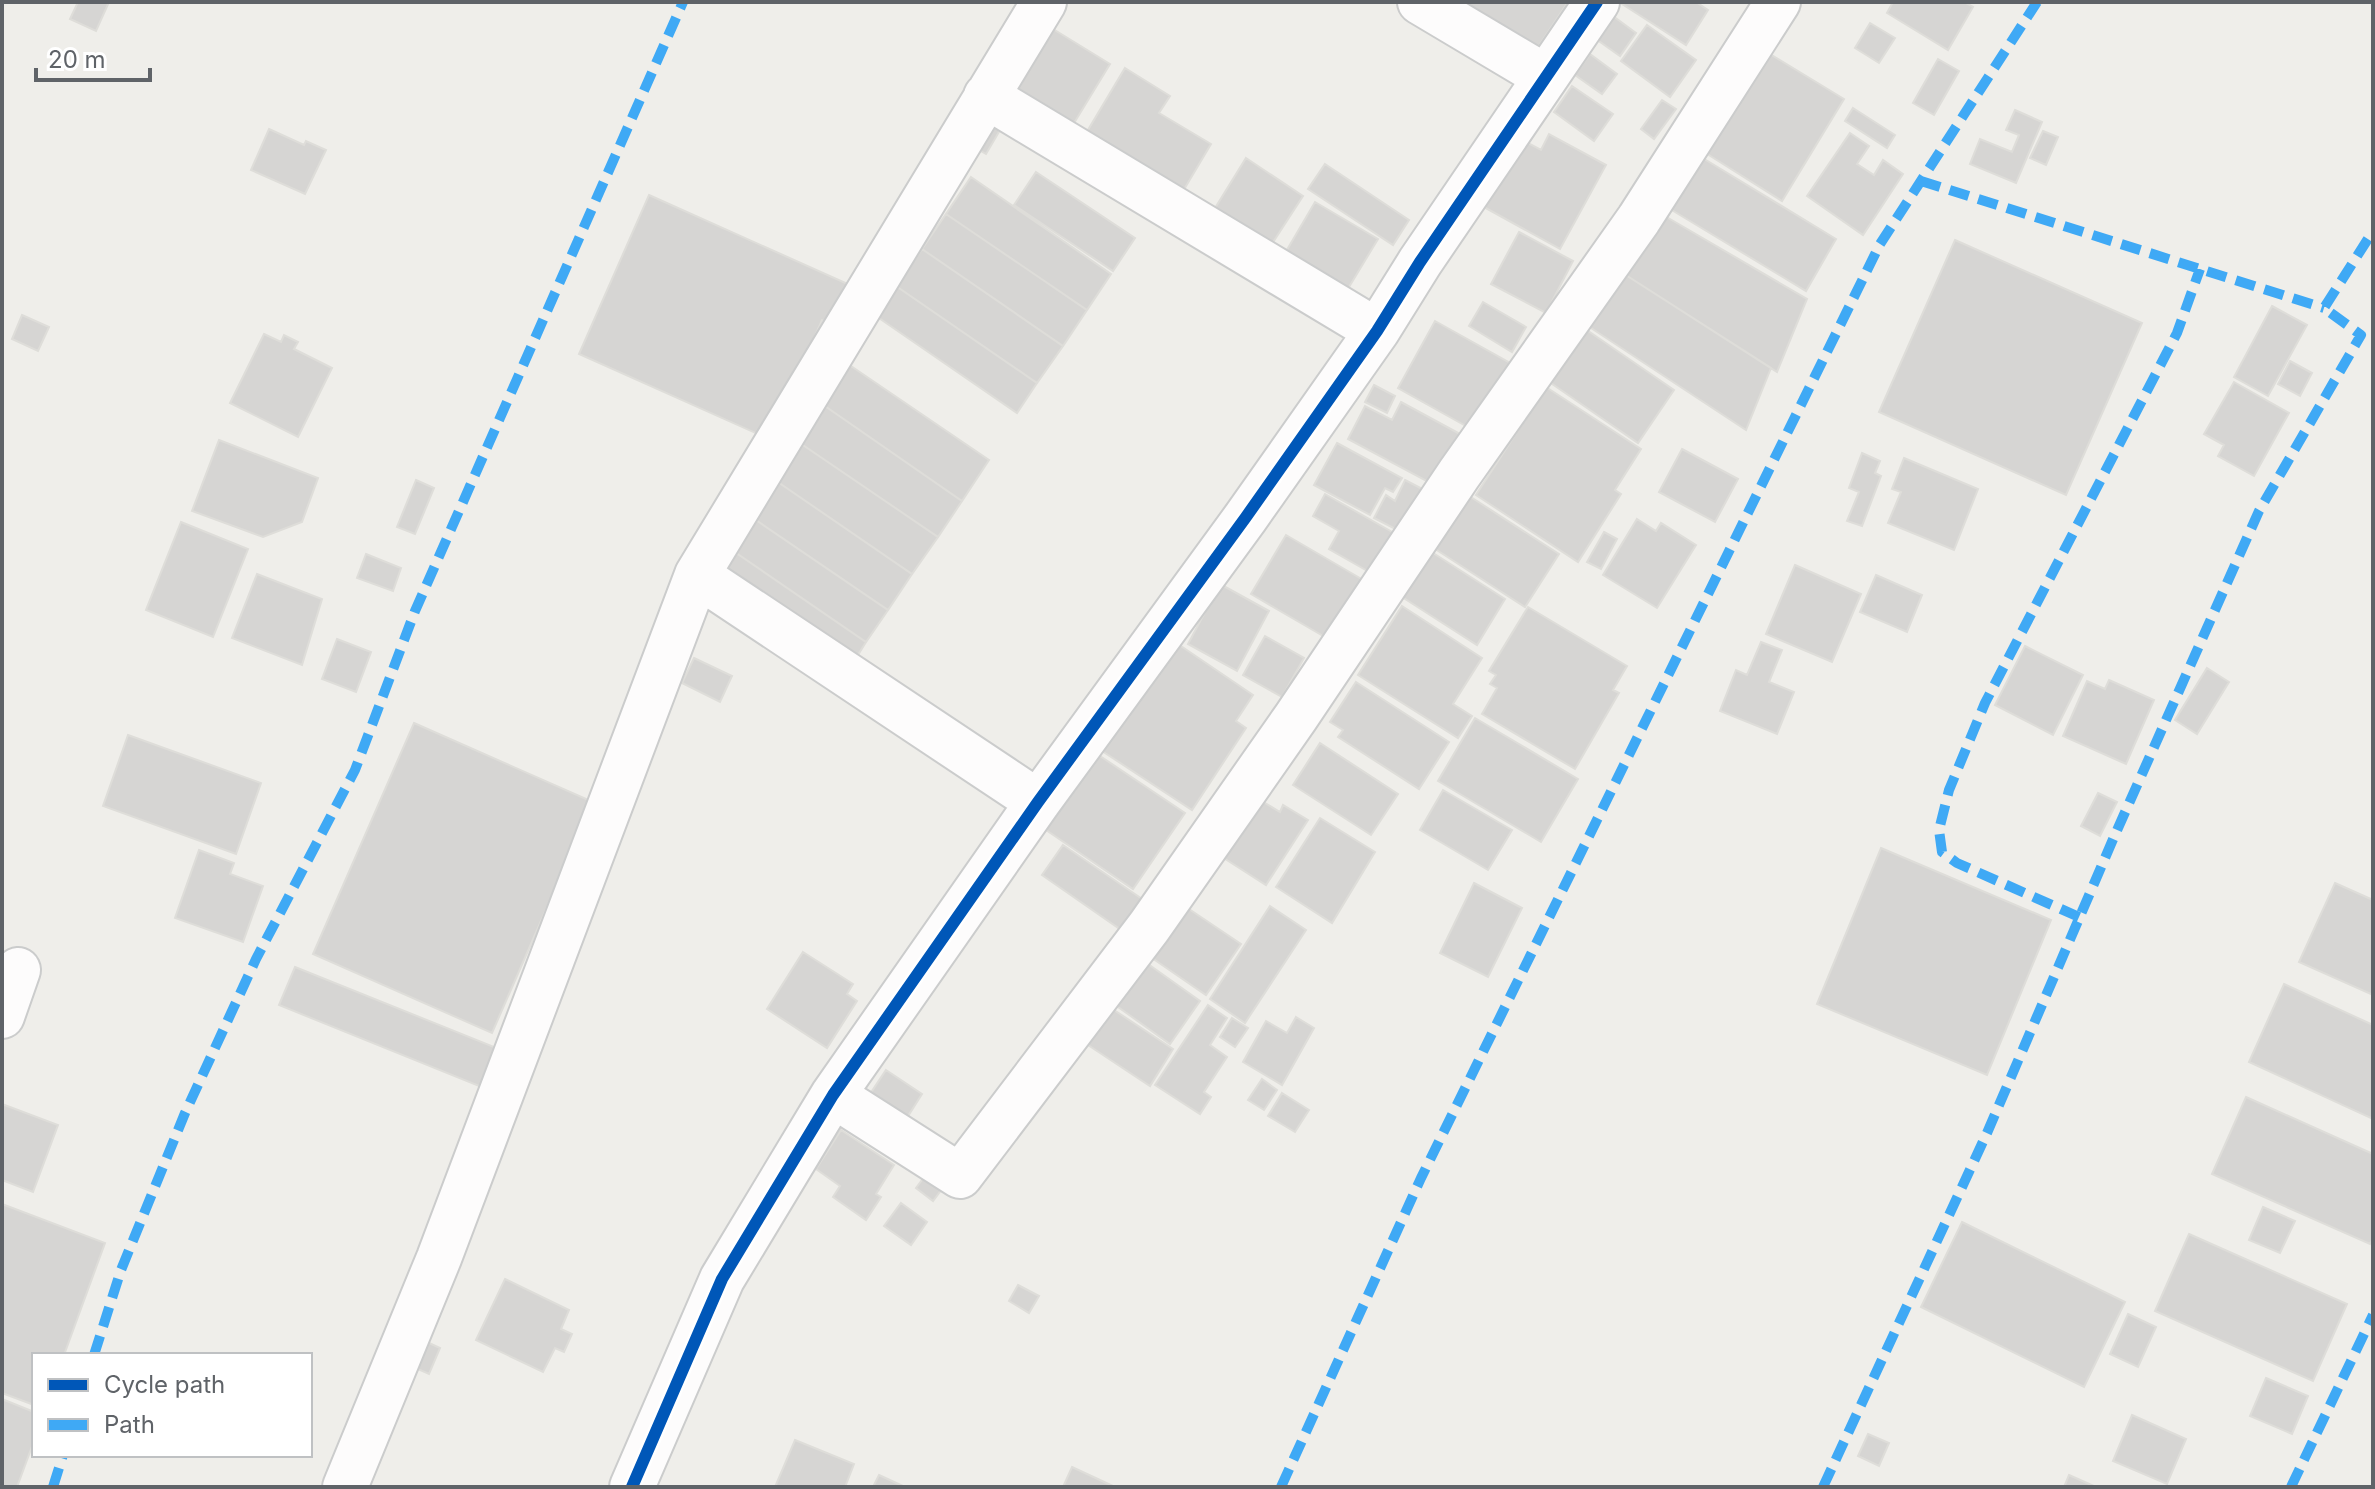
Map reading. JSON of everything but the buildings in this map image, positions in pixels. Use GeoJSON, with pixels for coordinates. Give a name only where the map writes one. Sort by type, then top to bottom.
{"type":"FeatureCollection","features":[{"type":"Feature","properties":{"kind":"street"},"geometry":{"type":"LineString","coordinates":[[345,1487],[456,1214],[697,575],[1044,2]]}},
{"type":"Feature","properties":{"kind":"street"},"geometry":{"type":"LineString","coordinates":[[1420,2],[1546,77]]}},
{"type":"Feature","properties":{"kind":"street"},"geometry":{"type":"LineString","coordinates":[[632,1487],[722,1279],[833,1095],[1038,802],[1377,331],[1420,262],[1597,2]]}},
{"type":"Feature","properties":{"kind":"street"},"geometry":{"type":"LineString","coordinates":[[833,1095],[960,1176],[1149,927],[1288,730],[1459,474],[1639,219],[1778,2]]}},
{"type":"Feature","properties":{"kind":"street"},"geometry":{"type":"LineString","coordinates":[[986,96],[1377,331]]}},
{"type":"Feature","properties":{"kind":"street"},"geometry":{"type":"LineString","coordinates":[[697,575],[1038,802]]}},
{"type":"Feature","properties":{"kind":"street"},"geometry":{"type":"LineString","coordinates":[[2,1016],[18,970]]}},
{"type":"Feature","properties":{"kind":"marked path"},"geometry":{"type":"LineString","coordinates":[[95,1353],[121,1270],[185,1113],[256,959],[355,770],[415,611],[683,2]]}},
{"type":"Feature","properties":{"kind":"marked path"},"geometry":{"type":"LineString","coordinates":[[1281,1487],[1421,1178],[1880,244],[2037,2]]}},
{"type":"Feature","properties":{"kind":"marked path"},"geometry":{"type":"LineString","coordinates":[[1921,181],[2324,308]]}},
{"type":"Feature","properties":{"kind":"marked path"},"geometry":{"type":"LineString","coordinates":[[1823,1487],[1987,1133],[2259,511],[2361,335],[2324,308],[2373,231]]}},
{"type":"Feature","properties":{"kind":"marked path"},"geometry":{"type":"LineString","coordinates":[[2079,917],[1957,863],[1942,852],[1939,830],[1949,790],[1985,703],[2177,333],[2200,269]]}},
{"type":"Feature","properties":{"kind":"marked path"},"geometry":{"type":"LineString","coordinates":[[2291,1487],[2373,1315]]}},
{"type":"Feature","properties":{"kind":"marked path"},"geometry":{"type":"LineString","coordinates":[[53,1487],[62,1457]]}},
{"type":"Feature","properties":{"kind":"cycle path"},"geometry":{"type":"LineString","coordinates":[[632,1487],[722,1279],[833,1095],[1038,802],[1377,331],[1420,262],[1597,2]]}}]}
